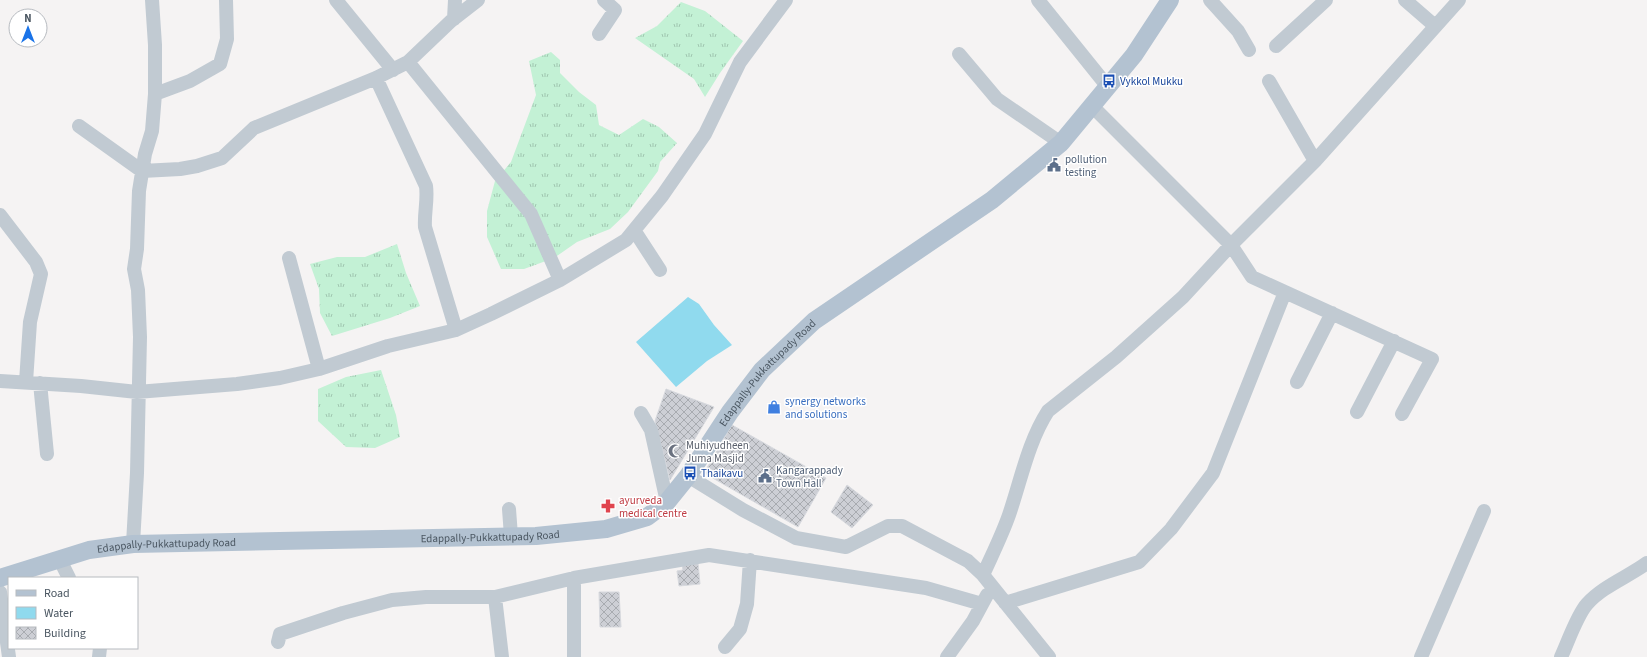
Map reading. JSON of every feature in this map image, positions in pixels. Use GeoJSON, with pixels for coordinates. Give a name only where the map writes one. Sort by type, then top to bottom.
{"type":"FeatureCollection","features":[{"type":"Feature","properties":{"kind":"main road","name":"Edappally-Pukkattupady Road"},"geometry":{"type":"LineString","coordinates":[[0,578],[89,550],[132,544],[536,536],[606,529],[647,517],[667,502],[688,476],[730,412],[762,370],[814,321],[992,200],[1060,143],[1134,55],[1170,0]]}},
{"type":"Feature","properties":{"kind":"street"},"geometry":{"type":"LineString","coordinates":[[132,544],[137,473],[137,392],[140,337],[138,290],[134,269],[137,248],[139,191],[142,171],[152,131],[155,94],[155,45],[152,0]]}},
{"type":"Feature","properties":{"kind":"street"},"geometry":{"type":"LineString","coordinates":[[155,94],[190,81],[220,64],[227,39],[226,0]]}},
{"type":"Feature","properties":{"kind":"street"},"geometry":{"type":"LineString","coordinates":[[336,0],[393,70]]}},
{"type":"Feature","properties":{"kind":"street"},"geometry":{"type":"LineString","coordinates":[[454,19],[455,0]]}},
{"type":"Feature","properties":{"kind":"street"},"geometry":{"type":"LineString","coordinates":[[79,126],[142,171],[180,169],[214,161],[229,153],[254,128],[376,78],[408,62],[454,19],[478,0]]}},
{"type":"Feature","properties":{"kind":"street"},"geometry":{"type":"LineString","coordinates":[[599,34],[615,10],[604,0]]}},
{"type":"Feature","properties":{"kind":"street"},"geometry":{"type":"LineString","coordinates":[[0,382],[33,382],[137,392],[237,384],[280,378],[319,369],[388,346],[456,330],[560,280],[626,240],[662,196],[705,134],[740,62],[786,0]]}},
{"type":"Feature","properties":{"kind":"street"},"geometry":{"type":"LineString","coordinates":[[1038,0],[1108,87]]}},
{"type":"Feature","properties":{"kind":"street"},"geometry":{"type":"LineString","coordinates":[[1210,0],[1238,31],[1249,50]]}},
{"type":"Feature","properties":{"kind":"street"},"geometry":{"type":"LineString","coordinates":[[1276,46],[1326,0]]}},
{"type":"Feature","properties":{"kind":"street"},"geometry":{"type":"LineString","coordinates":[[1405,0],[1435,26]]}},
{"type":"Feature","properties":{"kind":"street"},"geometry":{"type":"LineString","coordinates":[[947,657],[973,621],[982,604],[987,580],[1034,440],[1041,422],[1048,411],[1116,357],[1183,297],[1315,161],[1459,0]]}},
{"type":"Feature","properties":{"kind":"street"},"geometry":{"type":"LineString","coordinates":[[959,54],[997,99],[1060,143]]}},
{"type":"Feature","properties":{"kind":"street"},"geometry":{"type":"LineString","coordinates":[[408,62],[531,214],[560,280]]}},
{"type":"Feature","properties":{"kind":"street"},"geometry":{"type":"LineString","coordinates":[[376,78],[426,186],[428,195],[424,216],[425,227],[456,330]]}},
{"type":"Feature","properties":{"kind":"street"},"geometry":{"type":"LineString","coordinates":[[1269,81],[1315,161]]}},
{"type":"Feature","properties":{"kind":"street"},"geometry":{"type":"LineString","coordinates":[[1092,106],[1232,245],[1252,278],[1432,359],[1402,414]]}},
{"type":"Feature","properties":{"kind":"street"},"geometry":{"type":"LineString","coordinates":[[0,215],[36,262],[41,274],[30,322],[33,382],[47,454]]}},
{"type":"Feature","properties":{"kind":"street"},"geometry":{"type":"LineString","coordinates":[[634,230],[660,270]]}},
{"type":"Feature","properties":{"kind":"street"},"geometry":{"type":"LineString","coordinates":[[288,258],[319,369]]}},
{"type":"Feature","properties":{"kind":"street"},"geometry":{"type":"LineString","coordinates":[[1005,603],[1139,562],[1171,529],[1213,473],[1285,292]]}},
{"type":"Feature","properties":{"kind":"street"},"geometry":{"type":"LineString","coordinates":[[1297,382],[1332,313]]}},
{"type":"Feature","properties":{"kind":"street"},"geometry":{"type":"LineString","coordinates":[[1357,412],[1394,341]]}},
{"type":"Feature","properties":{"kind":"street"},"geometry":{"type":"LineString","coordinates":[[641,412],[651,430],[667,502]]}},
{"type":"Feature","properties":{"kind":"street"},"geometry":{"type":"LineString","coordinates":[[688,476],[743,510],[796,538],[846,547],[888,526],[902,526],[968,561],[987,580],[1049,657]]}},
{"type":"Feature","properties":{"kind":"street"},"geometry":{"type":"LineString","coordinates":[[509,508],[511,536]]}},
{"type":"Feature","properties":{"kind":"street"},"geometry":{"type":"LineString","coordinates":[[1421,657],[1484,511]]}},
{"type":"Feature","properties":{"kind":"street"},"geometry":{"type":"LineString","coordinates":[[278,642],[280,634],[343,613],[392,600],[426,597],[495,597],[574,578],[709,555],[750,560],[926,588],[982,604]]}},
{"type":"Feature","properties":{"kind":"street"},"geometry":{"type":"LineString","coordinates":[[60,560],[68,577]]}},
{"type":"Feature","properties":{"kind":"street"},"geometry":{"type":"LineString","coordinates":[[725,647],[740,629],[742,623],[747,604],[750,560]]}},
{"type":"Feature","properties":{"kind":"street"},"geometry":{"type":"LineString","coordinates":[[1561,657],[1575,625],[1587,604],[1603,591],[1647,563]]}},
{"type":"Feature","properties":{"kind":"street"},"geometry":{"type":"LineString","coordinates":[[574,578],[574,657]]}},
{"type":"Feature","properties":{"kind":"street"},"geometry":{"type":"LineString","coordinates":[[0,592],[9,657]]}},
{"type":"Feature","properties":{"kind":"street"},"geometry":{"type":"LineString","coordinates":[[495,597],[502,657]]}},
{"type":"Feature","properties":{"kind":"green space"},"geometry":{"type":"Polygon","coordinates":[[[681,2],[705,11],[743,41],[705,97],[694,79],[635,38],[657,26],[681,2]]]}},
{"type":"Feature","properties":{"kind":"green space"},"geometry":{"type":"Polygon","coordinates":[[[551,52],[560,60],[560,73],[579,92],[596,105],[599,125],[619,135],[643,119],[659,127],[677,143],[660,162],[658,171],[628,212],[610,229],[577,242],[554,258],[524,269],[501,269],[487,237],[487,211],[495,181],[511,162],[536,95],[529,61],[551,52]]]}},
{"type":"Feature","properties":{"kind":"green space"},"geometry":{"type":"Polygon","coordinates":[[[397,244],[406,273],[420,306],[390,318],[332,336],[320,313],[319,289],[310,264],[337,257],[365,257],[397,244]]]}},
{"type":"Feature","properties":{"kind":"green space"},"geometry":{"type":"Polygon","coordinates":[[[381,370],[396,415],[400,437],[375,448],[346,447],[318,421],[318,389],[346,377],[381,370]]]}},
{"type":"Feature","properties":{"kind":"water"},"geometry":{"type":"Polygon","coordinates":[[[688,297],[699,304],[714,325],[732,345],[707,361],[676,387],[636,342],[688,297]]]}},
{"type":"Feature","properties":{"kind":"building","name":"Muhiyudheen Juma Masjid"},"geometry":{"type":"Polygon","coordinates":[[[666,389],[714,407],[670,480],[655,421],[666,389]]]}},
{"type":"Feature","properties":{"kind":"building","name":"Kangarappady Town Hall"},"geometry":{"type":"Polygon","coordinates":[[[732,425],[826,478],[798,527],[704,473],[732,425]]]}},
{"type":"Feature","properties":{"kind":"building"},"geometry":{"type":"Polygon","coordinates":[[[847,485],[873,505],[852,528],[831,512],[847,485]]]}},
{"type":"Feature","properties":{"kind":"building"},"geometry":{"type":"Polygon","coordinates":[[[698,563],[700,584],[679,586],[677,571],[683,570],[682,565],[698,563]]]}},
{"type":"Feature","properties":{"kind":"building"},"geometry":{"type":"Polygon","coordinates":[[[599,592],[619,592],[621,627],[600,627],[599,592]]]}},
{"type":"Feature","properties":{"kind":"place","name":"Vykkol Mukku"},"geometry":{"type":"Point","coordinates":[1109,81]}},
{"type":"Feature","properties":{"kind":"place","name":"pollution testing"},"geometry":{"type":"Point","coordinates":[1054,165]}},
{"type":"Feature","properties":{"kind":"place","name":"synergy networks and solutions"},"geometry":{"type":"Point","coordinates":[774,407]}},
{"type":"Feature","properties":{"kind":"place","name":"Muhiyudheen Juma Masjid"},"geometry":{"type":"Point","coordinates":[675,451]}},
{"type":"Feature","properties":{"kind":"place","name":"Thaikavu"},"geometry":{"type":"Point","coordinates":[690,473]}},
{"type":"Feature","properties":{"kind":"place","name":"Kangarappady Town Hall"},"geometry":{"type":"Point","coordinates":[765,476]}},
{"type":"Feature","properties":{"kind":"place","name":"ayurveda medical centre"},"geometry":{"type":"Point","coordinates":[608,506]}}]}
